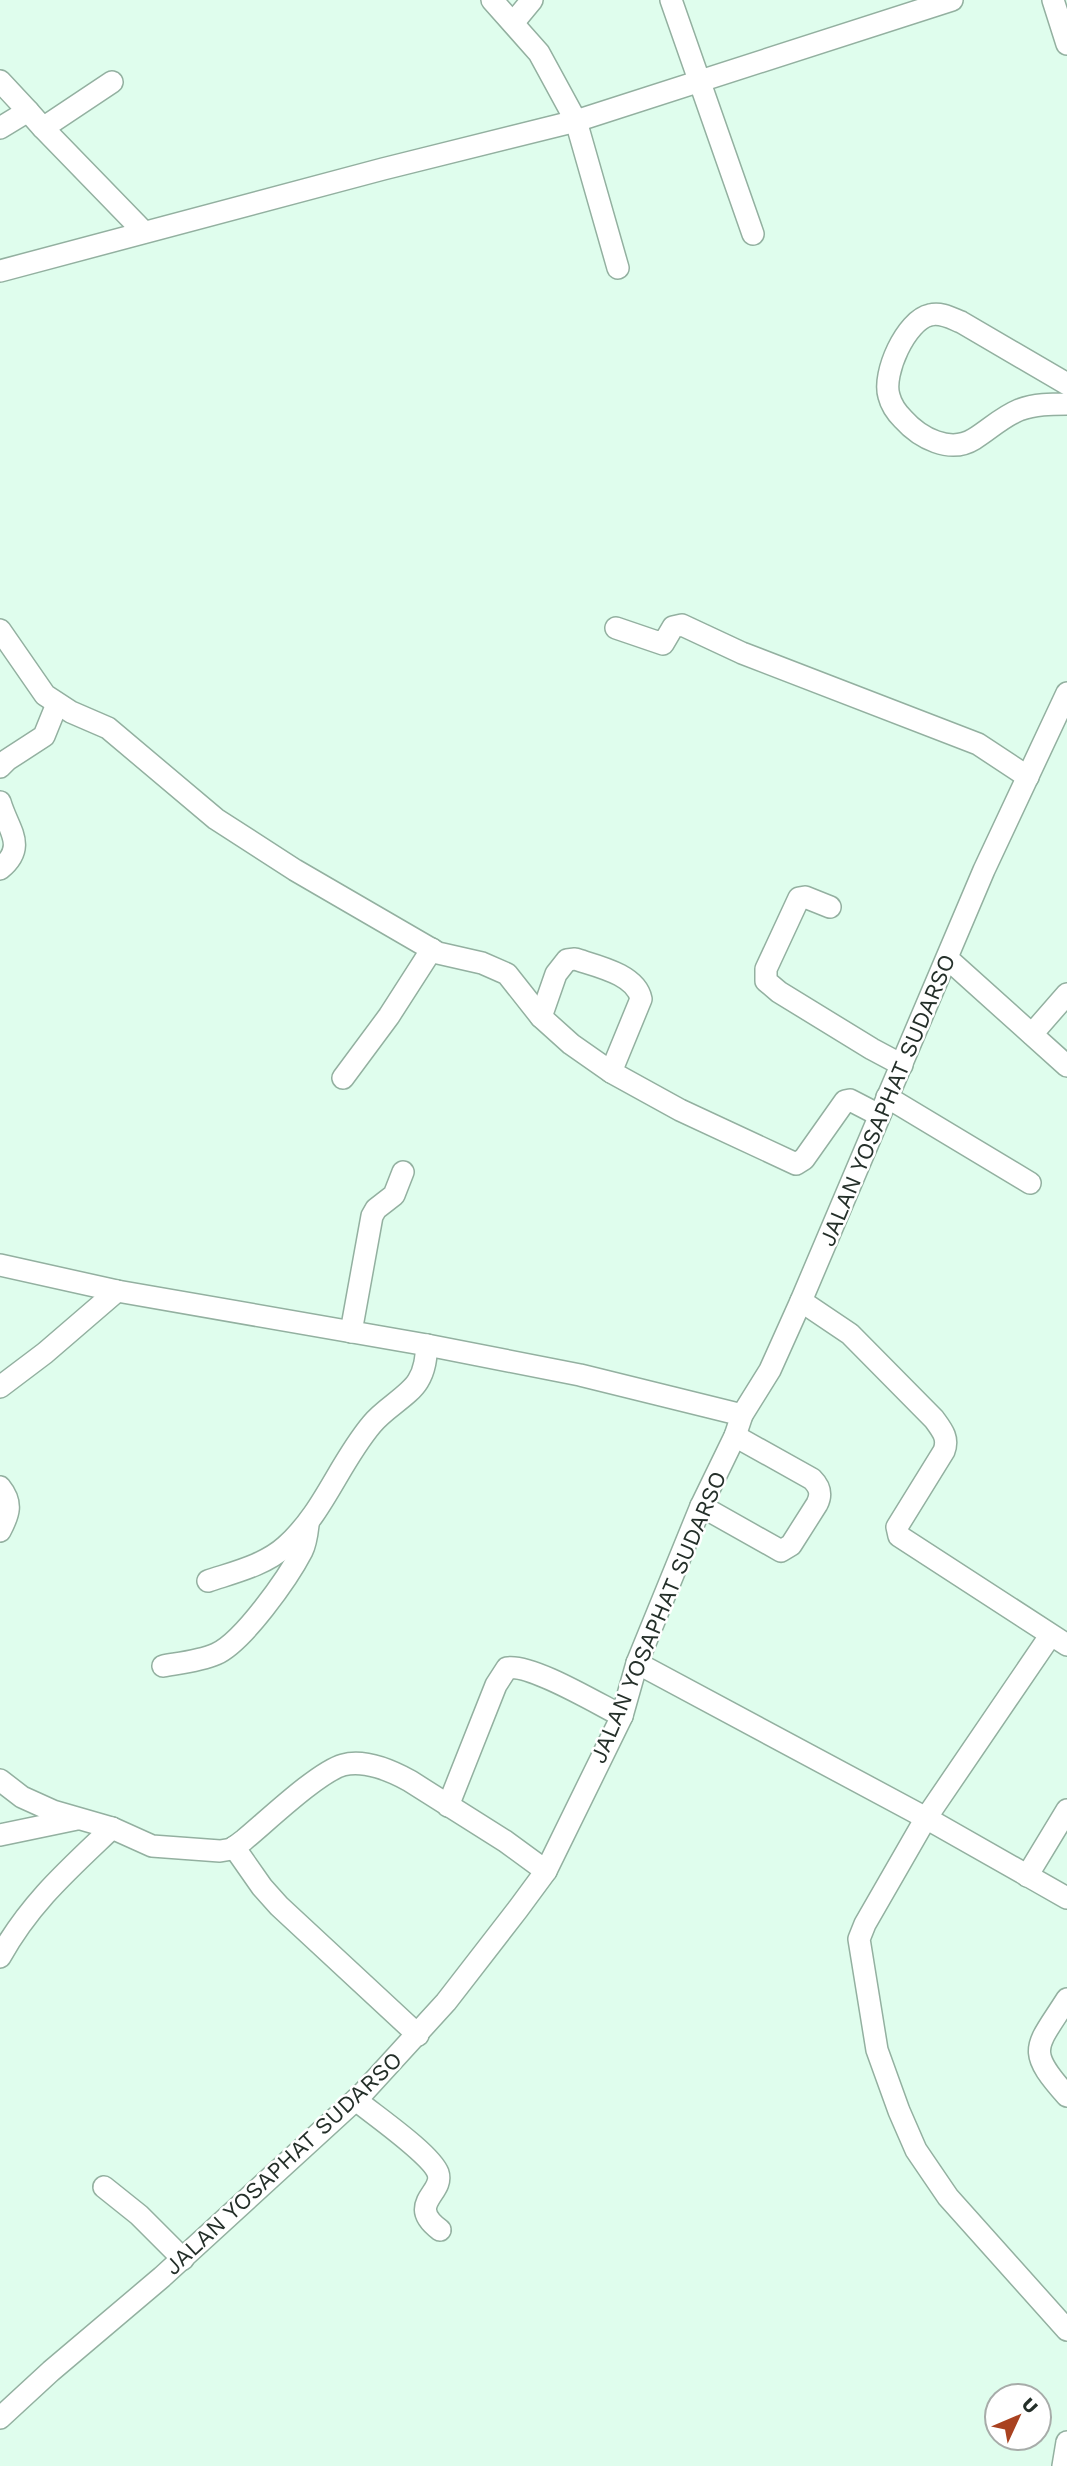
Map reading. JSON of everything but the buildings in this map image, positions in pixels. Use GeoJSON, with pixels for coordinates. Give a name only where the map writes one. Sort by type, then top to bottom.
{"type":"FeatureCollection","features":[{"type":"Feature","properties":{"kind":"street"},"geometry":{"type":"LineString","coordinates":[[492,0],[539,53],[576,121],[618,268]]}},
{"type":"Feature","properties":{"kind":"street"},"geometry":{"type":"LineString","coordinates":[[513,23],[531,0]]}},
{"type":"Feature","properties":{"kind":"street"},"geometry":{"type":"LineString","coordinates":[[671,0],[753,234]]}},
{"type":"Feature","properties":{"kind":"street"},"geometry":{"type":"LineString","coordinates":[[0,271],[383,169],[576,121],[952,0]]}},
{"type":"Feature","properties":{"kind":"street"},"geometry":{"type":"LineString","coordinates":[[1053,0],[1067,44]]}},
{"type":"Feature","properties":{"kind":"street"},"geometry":{"type":"LineString","coordinates":[[0,81],[16,118],[43,128],[127,236]]}},
{"type":"Feature","properties":{"kind":"street"},"geometry":{"type":"LineString","coordinates":[[43,128],[112,82]]}},
{"type":"Feature","properties":{"kind":"street"},"geometry":{"type":"LineString","coordinates":[[1067,384],[961,322],[942,314],[925,317],[908,332],[892,363],[887,383],[888,396],[902,419],[939,444],[964,443],[1002,418],[1029,406],[1067,404]]}},
{"type":"Feature","properties":{"kind":"street"},"geometry":{"type":"LineString","coordinates":[[616,628],[663,644],[673,627],[681,625],[741,653],[978,744],[1014,767]]}},
{"type":"Feature","properties":{"kind":"street"},"geometry":{"type":"LineString","coordinates":[[0,630],[45,695],[57,704],[108,729],[216,819],[295,870],[432,949],[482,963],[507,974],[541,1017],[571,1044],[611,1072],[680,1110],[796,1164],[804,1159],[845,1101],[883,1106],[1030,1183]]}},
{"type":"Feature","properties":{"kind":"street","name":"JALAN YOSAPHAT SUDARSO"},"geometry":{"type":"LineString","coordinates":[[0,2418],[183,2259],[356,2100],[418,2035],[546,1871],[622,1716],[637,1664],[701,1506],[735,1436],[742,1415],[770,1370],[831,1231],[883,1106],[887,1057],[947,959],[984,870],[1014,767],[1067,694]]}},
{"type":"Feature","properties":{"kind":"street"},"geometry":{"type":"LineString","coordinates":[[0,767],[44,736],[57,704]]}},
{"type":"Feature","properties":{"kind":"street"},"geometry":{"type":"LineString","coordinates":[[0,802],[15,847],[11,859],[0,869]]}},
{"type":"Feature","properties":{"kind":"street"},"geometry":{"type":"LineString","coordinates":[[830,907],[805,897],[799,898],[766,969],[766,981],[779,992],[887,1057]]}},
{"type":"Feature","properties":{"kind":"street"},"geometry":{"type":"LineString","coordinates":[[343,1078],[389,1016],[432,949]]}},
{"type":"Feature","properties":{"kind":"street"},"geometry":{"type":"LineString","coordinates":[[541,1017],[556,974],[567,960],[575,959],[630,981],[638,990],[641,999],[611,1072]]}},
{"type":"Feature","properties":{"kind":"street"},"geometry":{"type":"LineString","coordinates":[[947,959],[1067,1066]]}},
{"type":"Feature","properties":{"kind":"street"},"geometry":{"type":"LineString","coordinates":[[1032,1034],[1067,993]]}},
{"type":"Feature","properties":{"kind":"street"},"geometry":{"type":"LineString","coordinates":[[351,1332],[372,1216],[376,1209],[394,1195],[403,1172]]}},
{"type":"Feature","properties":{"kind":"street"},"geometry":{"type":"LineString","coordinates":[[0,1265],[117,1291],[427,1345],[580,1375],[742,1415]]}},
{"type":"Feature","properties":{"kind":"street"},"geometry":{"type":"LineString","coordinates":[[0,1387],[46,1353],[117,1291]]}},
{"type":"Feature","properties":{"kind":"street"},"geometry":{"type":"LineString","coordinates":[[801,1301],[850,1334],[934,1419],[944,1433],[944,1451],[897,1527],[899,1536],[1058,1641],[926,1818],[859,1939],[877,2050],[916,2150],[948,2197],[1067,2330]]}},
{"type":"Feature","properties":{"kind":"street"},"geometry":{"type":"LineString","coordinates":[[208,1581],[257,1564],[274,1555],[308,1525],[370,1426],[394,1401],[416,1384],[424,1368],[427,1345]]}},
{"type":"Feature","properties":{"kind":"street"},"geometry":{"type":"LineString","coordinates":[[701,1506],[781,1551],[791,1545],[817,1504],[820,1497],[819,1488],[812,1479],[735,1436]]}},
{"type":"Feature","properties":{"kind":"street"},"geometry":{"type":"LineString","coordinates":[[0,1488],[7,1495],[10,1504],[0,1531]]}},
{"type":"Feature","properties":{"kind":"street"},"geometry":{"type":"LineString","coordinates":[[163,1666],[215,1654],[232,1642],[263,1608],[297,1559],[305,1545],[308,1525]]}},
{"type":"Feature","properties":{"kind":"street"},"geometry":{"type":"LineString","coordinates":[[637,1664],[926,1818],[1067,1898]]}},
{"type":"Feature","properties":{"kind":"street"},"geometry":{"type":"LineString","coordinates":[[448,1805],[496,1685],[507,1668],[531,1671],[622,1716]]}},
{"type":"Feature","properties":{"kind":"street"},"geometry":{"type":"LineString","coordinates":[[0,1780],[22,1797],[53,1811],[112,1828],[152,1846],[208,1852],[234,1847],[322,1776],[347,1764],[360,1764],[396,1773],[546,1871]]}},
{"type":"Feature","properties":{"kind":"street"},"geometry":{"type":"LineString","coordinates":[[1027,1876],[1067,1810]]}},
{"type":"Feature","properties":{"kind":"street"},"geometry":{"type":"LineString","coordinates":[[0,1835],[80,1819]]}},
{"type":"Feature","properties":{"kind":"street"},"geometry":{"type":"LineString","coordinates":[[0,1957],[26,1913],[112,1828]]}},
{"type":"Feature","properties":{"kind":"street"},"geometry":{"type":"LineString","coordinates":[[234,1847],[279,1906],[418,2035]]}},
{"type":"Feature","properties":{"kind":"street"},"geometry":{"type":"LineString","coordinates":[[1067,1999],[1040,2043],[1039,2056],[1046,2073],[1067,2096]]}},
{"type":"Feature","properties":{"kind":"street"},"geometry":{"type":"LineString","coordinates":[[356,2100],[414,2147],[437,2170],[438,2182],[426,2212],[429,2221],[440,2230]]}},
{"type":"Feature","properties":{"kind":"street"},"geometry":{"type":"LineString","coordinates":[[104,2187],[139,2215],[183,2259]]}},
{"type":"Feature","properties":{"kind":"street"},"geometry":{"type":"LineString","coordinates":[[1063,2466],[1067,2442]]}}]}
